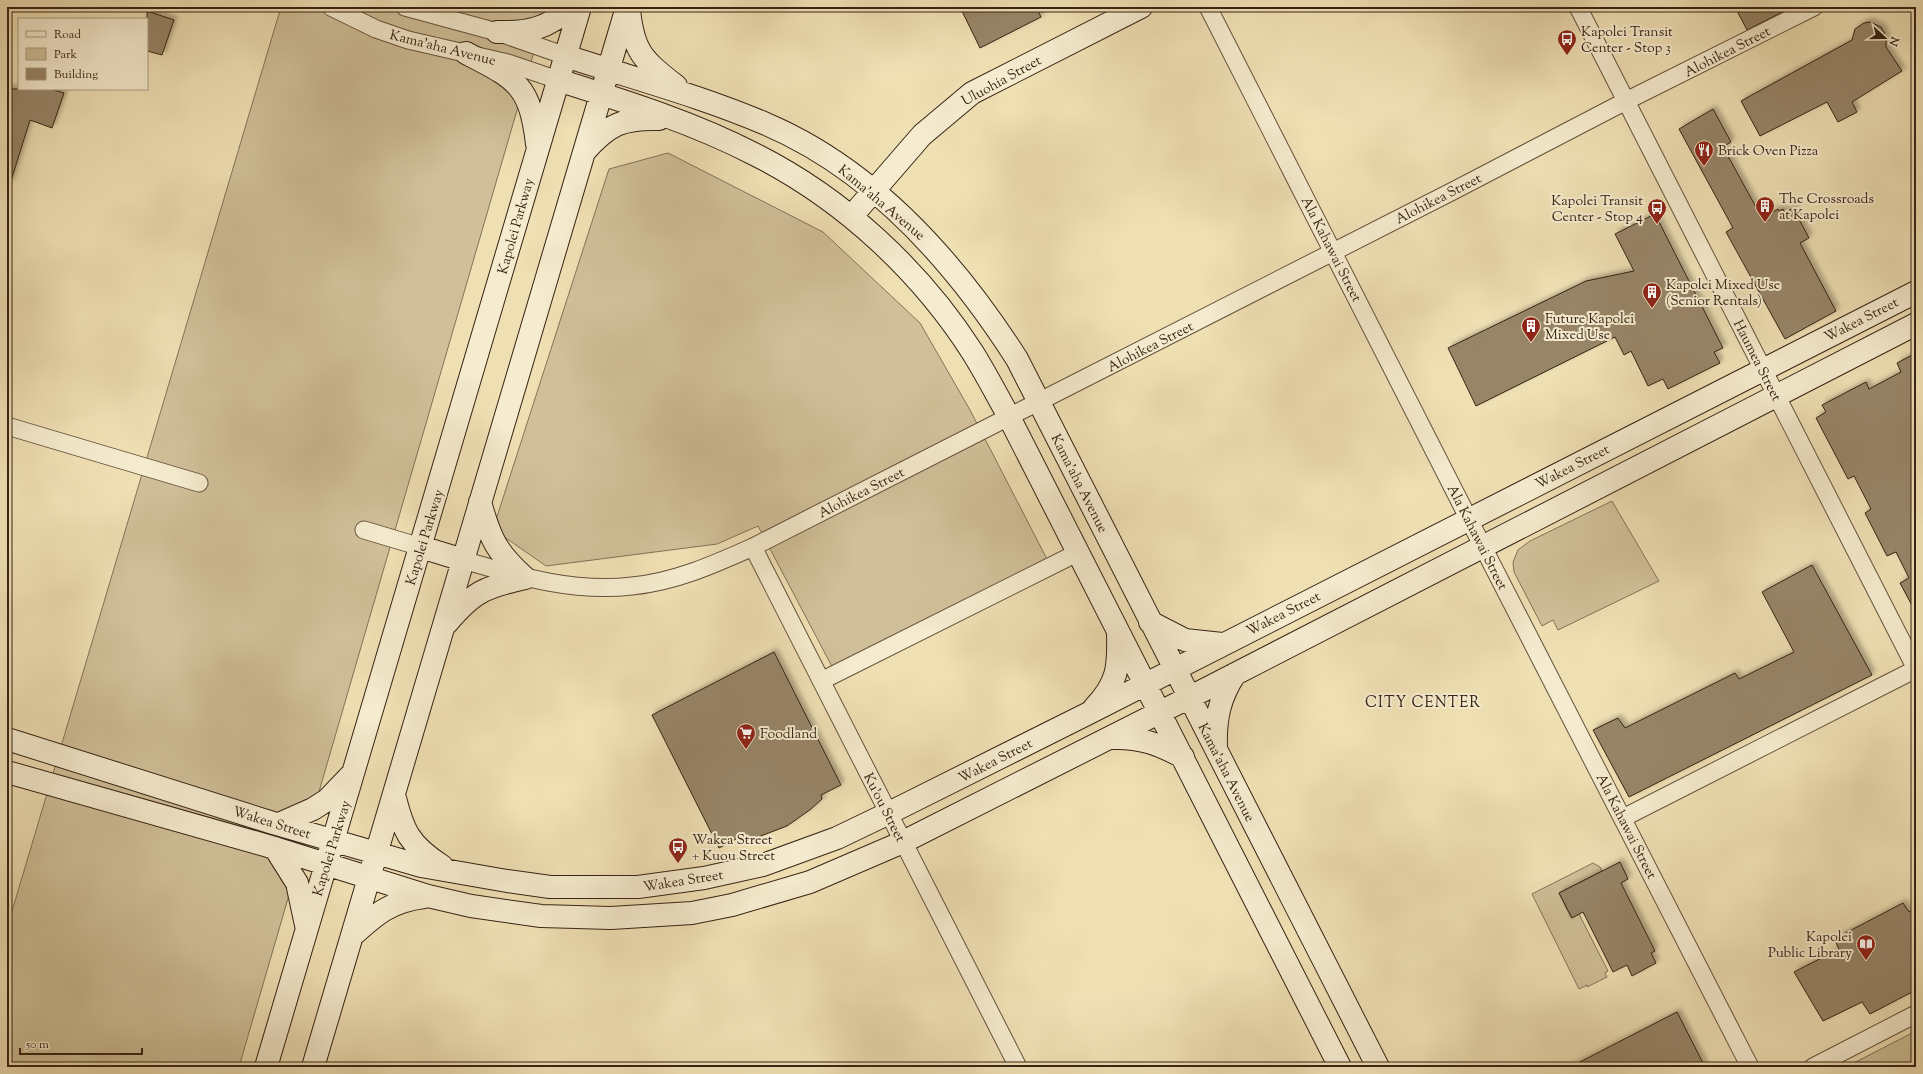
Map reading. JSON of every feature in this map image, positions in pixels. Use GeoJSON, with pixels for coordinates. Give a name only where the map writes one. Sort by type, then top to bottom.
{"type":"FeatureCollection","features":[{"type":"Feature","properties":{"kind":"street","name":"Kama'aha Avenue"},"geometry":{"type":"LineString","coordinates":[[331,7],[376,29],[408,40],[466,52],[508,63],[558,80]]}},
{"type":"Feature","properties":{"kind":"street","name":"Kama'aha Avenue"},"geometry":{"type":"LineString","coordinates":[[405,7],[497,32],[608,70],[684,93],[767,124],[801,142],[835,163],[873,191],[921,234],[959,276],[1007,343],[1039,402],[1216,752],[1378,1067]]}},
{"type":"Feature","properties":{"kind":"street"},"geometry":{"type":"LineString","coordinates":[[497,32],[516,32],[543,27],[553,22],[570,7]]}},
{"type":"Feature","properties":{"kind":"street","name":"Kapolei Parkway"},"geometry":{"type":"LineString","coordinates":[[266,1067],[580,7]]}},
{"type":"Feature","properties":{"kind":"street"},"geometry":{"type":"LineString","coordinates":[[313,1067],[608,70],[628,7]]}},
{"type":"Feature","properties":{"kind":"street"},"geometry":{"type":"LineString","coordinates":[[628,7],[631,30],[635,44],[642,57],[684,93]]}},
{"type":"Feature","properties":{"kind":"street","name":"Uluohia Street"},"geometry":{"type":"LineString","coordinates":[[851,217],[922,135],[972,93],[1141,7]]}},
{"type":"Feature","properties":{"kind":"street","name":"Ala Kahawai Street"},"geometry":{"type":"LineString","coordinates":[[1208,7],[1750,1067]]}},
{"type":"Feature","properties":{"kind":"street","name":"Haumea Street"},"geometry":{"type":"LineString","coordinates":[[1578,7],[1916,669]]}},
{"type":"Feature","properties":{"kind":"street","name":"Alohikea Street"},"geometry":{"type":"LineString","coordinates":[[463,560],[525,578],[580,587],[633,586],[686,574],[713,565],[753,547],[1334,252],[1626,100],[1814,7]]}},
{"type":"Feature","properties":{"kind":"street"},"geometry":{"type":"LineString","coordinates":[[466,52],[513,80],[524,92],[530,104],[534,120],[538,151]]}},
{"type":"Feature","properties":{"kind":"street"},"geometry":{"type":"LineString","coordinates":[[558,80],[714,135],[768,161],[813,189],[851,217],[879,242],[929,294],[973,353],[1009,416],[1077,553],[1146,684],[1340,1067]]}},
{"type":"Feature","properties":{"kind":"street"},"geometry":{"type":"LineString","coordinates":[[584,152],[601,134],[624,121],[640,118],[672,119]]}},
{"type":"Feature","properties":{"kind":"street","name":"Wakea Street"},"geometry":{"type":"LineString","coordinates":[[7,739],[59,754],[276,824],[421,866],[550,887],[594,888],[667,884],[763,865],[837,838],[889,813],[1089,713],[1916,292]]}},
{"type":"Feature","properties":{"kind":"street","name":"Wakea Street"},"geometry":{"type":"LineString","coordinates":[[7,772],[271,847],[428,896],[471,906],[541,916],[611,918],[692,913],[732,905],[797,886],[903,842],[1109,739],[1777,397],[1916,324]]}},
{"type":"Feature","properties":{"kind":"street"},"geometry":{"type":"LineString","coordinates":[[7,426],[199,483]]}},
{"type":"Feature","properties":{"kind":"street"},"geometry":{"type":"LineString","coordinates":[[480,502],[486,524],[494,543],[506,561],[525,578]]}},
{"type":"Feature","properties":{"kind":"street"},"geometry":{"type":"LineString","coordinates":[[364,530],[463,560]]}},
{"type":"Feature","properties":{"kind":"street","name":"Ku'ou Street"},"geometry":{"type":"LineString","coordinates":[[753,547],[1018,1067]]}},
{"type":"Feature","properties":{"kind":"street"},"geometry":{"type":"LineString","coordinates":[[821,681],[1077,553]]}},
{"type":"Feature","properties":{"kind":"street"},"geometry":{"type":"LineString","coordinates":[[443,627],[460,607],[480,591],[525,578]]}},
{"type":"Feature","properties":{"kind":"street"},"geometry":{"type":"LineString","coordinates":[[1150,622],[1185,640],[1222,644]]}},
{"type":"Feature","properties":{"kind":"street"},"geometry":{"type":"LineString","coordinates":[[1089,713],[1107,694],[1116,676],[1119,654],[1118,630]]}},
{"type":"Feature","properties":{"kind":"street"},"geometry":{"type":"LineString","coordinates":[[1623,818],[1916,669]]}},
{"type":"Feature","properties":{"kind":"street"},"geometry":{"type":"LineString","coordinates":[[1216,752],[1215,728],[1219,706],[1227,687],[1235,674]]}},
{"type":"Feature","properties":{"kind":"street"},"geometry":{"type":"LineString","coordinates":[[1109,739],[1130,737],[1149,741],[1183,758]]}},
{"type":"Feature","properties":{"kind":"street"},"geometry":{"type":"LineString","coordinates":[[276,824],[313,809],[327,800],[354,772]]}},
{"type":"Feature","properties":{"kind":"street"},"geometry":{"type":"LineString","coordinates":[[394,794],[400,819],[408,836],[416,847],[447,870]]}},
{"type":"Feature","properties":{"kind":"street"},"geometry":{"type":"LineString","coordinates":[[271,847],[297,883],[307,929]]}},
{"type":"Feature","properties":{"kind":"street"},"geometry":{"type":"LineString","coordinates":[[352,936],[386,907],[410,898],[428,896]]}},
{"type":"Feature","properties":{"kind":"street"},"geometry":{"type":"LineString","coordinates":[[1812,1067],[1916,1014]]}},
{"type":"Feature","properties":{"kind":"green space"},"geometry":{"type":"Polygon","coordinates":[[[281,7],[547,7],[239,1067],[7,1067],[7,928],[281,7]]]}},
{"type":"Feature","properties":{"kind":"green space"},"geometry":{"type":"Polygon","coordinates":[[[668,153],[823,232],[920,323],[970,410],[1048,561],[839,680],[758,526],[717,544],[546,566],[493,529],[609,169],[668,153]]]}},
{"type":"Feature","properties":{"kind":"green space"},"geometry":{"type":"Polygon","coordinates":[[[1612,501],[1659,581],[1558,630],[1553,620],[1542,626],[1514,572],[1513,562],[1518,550],[1530,541],[1612,501]]]}},
{"type":"Feature","properties":{"kind":"green space"},"geometry":{"type":"Polygon","coordinates":[[[1593,863],[1600,867],[1602,871],[1559,893],[1571,918],[1579,914],[1608,971],[1605,973],[1607,977],[1587,987],[1587,985],[1579,989],[1532,894],[1593,863]]]}},
{"type":"Feature","properties":{"kind":"green space"},"geometry":{"type":"Polygon","coordinates":[[[1916,1031],[1916,1067],[1846,1067],[1916,1031]]]}},
{"type":"Feature","properties":{"kind":"building"},"geometry":{"type":"Polygon","coordinates":[[[960,7],[1036,7],[1041,17],[980,48],[960,7]]]}},
{"type":"Feature","properties":{"kind":"building"},"geometry":{"type":"Polygon","coordinates":[[[1735,7],[1792,7],[1747,30],[1735,7]]]}},
{"type":"Feature","properties":{"kind":"building"},"geometry":{"type":"Polygon","coordinates":[[[147,11],[174,20],[162,55],[148,51],[147,11]]]}},
{"type":"Feature","properties":{"kind":"building"},"geometry":{"type":"Polygon","coordinates":[[[1870,22],[1881,27],[1886,39],[1886,47],[1902,71],[1852,102],[1857,112],[1838,122],[1827,102],[1760,136],[1741,101],[1852,40],[1855,29],[1864,23],[1870,22]]]}},
{"type":"Feature","properties":{"kind":"building"},"geometry":{"type":"Polygon","coordinates":[[[7,89],[54,90],[64,93],[52,128],[30,120],[10,184],[7,183],[7,89]]]}},
{"type":"Feature","properties":{"kind":"building","name":"The Crossroads at Kapolei"},"geometry":{"type":"Polygon","coordinates":[[[1713,109],[1731,142],[1723,147],[1762,218],[1778,209],[1779,211],[1783,209],[1785,213],[1793,208],[1809,238],[1800,243],[1836,311],[1785,339],[1726,232],[1733,228],[1679,129],[1713,109]]]}},
{"type":"Feature","properties":{"kind":"building"},"geometry":{"type":"Polygon","coordinates":[[[1655,214],[1723,348],[1714,352],[1720,363],[1668,389],[1663,379],[1648,386],[1631,351],[1624,355],[1615,337],[1476,406],[1448,348],[1586,281],[1634,271],[1615,234],[1655,214]]]}},
{"type":"Feature","properties":{"kind":"building"},"geometry":{"type":"Polygon","coordinates":[[[1916,353],[1916,613],[1900,583],[1909,578],[1896,552],[1887,556],[1865,513],[1871,509],[1854,476],[1848,479],[1816,418],[1826,412],[1822,405],[1866,382],[1869,389],[1901,372],[1897,363],[1916,353]]]}},
{"type":"Feature","properties":{"kind":"building"},"geometry":{"type":"Polygon","coordinates":[[[1812,565],[1872,675],[1629,797],[1593,730],[1618,718],[1625,728],[1735,673],[1739,679],[1794,652],[1762,592],[1812,565]]]}},
{"type":"Feature","properties":{"kind":"building","name":"Foodland"},"geometry":{"type":"Polygon","coordinates":[[[774,652],[841,785],[821,795],[822,799],[787,826],[758,837],[743,840],[740,837],[719,848],[652,715],[774,652]]]}},
{"type":"Feature","properties":{"kind":"building"},"geometry":{"type":"Polygon","coordinates":[[[1620,862],[1628,879],[1621,883],[1655,951],[1651,953],[1656,963],[1632,976],[1627,965],[1613,972],[1583,912],[1572,918],[1559,893],[1620,862]]]}},
{"type":"Feature","properties":{"kind":"building","name":"Kapolei Public Library"},"geometry":{"type":"Polygon","coordinates":[[[1903,903],[1909,912],[1916,908],[1916,990],[1870,1014],[1862,1002],[1823,1021],[1794,972],[1839,949],[1834,939],[1903,903]]]}},
{"type":"Feature","properties":{"kind":"building"},"geometry":{"type":"Polygon","coordinates":[[[1677,1012],[1705,1067],[1570,1067],[1677,1012]]]}},
{"type":"Feature","properties":{"kind":"place","name":"Kapolei Transit Center - Stop 3"},"geometry":{"type":"Point","coordinates":[1567,56]}},
{"type":"Feature","properties":{"kind":"place","name":"Brick Oven Pizza"},"geometry":{"type":"Point","coordinates":[1704,167]}},
{"type":"Feature","properties":{"kind":"place","name":"The Crossroads at Kapolei"},"geometry":{"type":"Point","coordinates":[1765,223]}},
{"type":"Feature","properties":{"kind":"place","name":"Kapolei Transit Center - Stop 4"},"geometry":{"type":"Point","coordinates":[1657,225]}},
{"type":"Feature","properties":{"kind":"place","name":"Kapolei Mixed Use (Senior Rentals)"},"geometry":{"type":"Point","coordinates":[1652,309]}},
{"type":"Feature","properties":{"kind":"place","name":"Future Kapolei Mixed Use"},"geometry":{"type":"Point","coordinates":[1531,343]}},
{"type":"Feature","properties":{"kind":"place","name":"Foodland"},"geometry":{"type":"Point","coordinates":[746,750]}},
{"type":"Feature","properties":{"kind":"place","name":"Wakea Street + Kuou Street"},"geometry":{"type":"Point","coordinates":[678,864]}},
{"type":"Feature","properties":{"kind":"place","name":"Kapolei Public Library"},"geometry":{"type":"Point","coordinates":[1866,961]}},
{"type":"Feature","properties":{"kind":"district","name":"CITY CENTER"},"geometry":{"type":"Point","coordinates":[1423,702]}}]}
